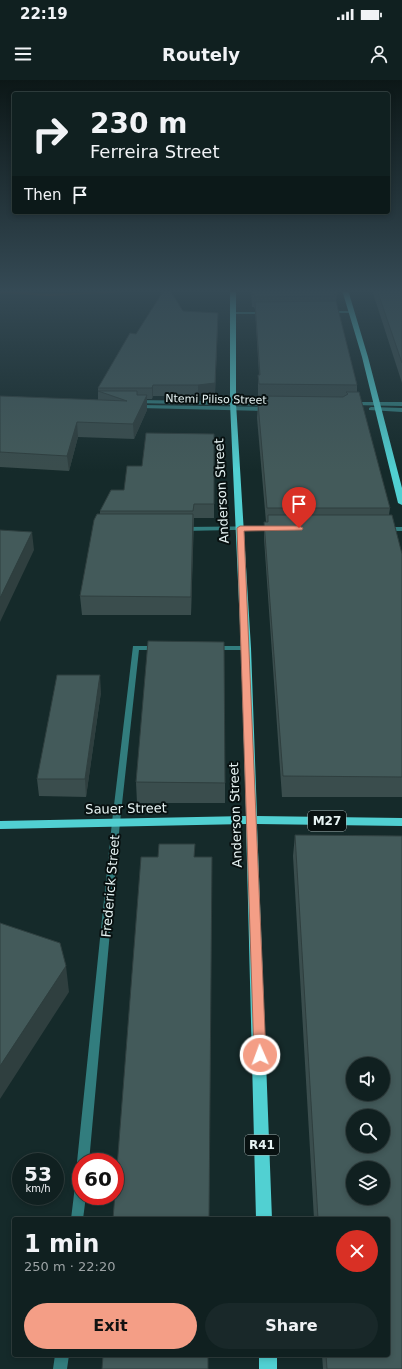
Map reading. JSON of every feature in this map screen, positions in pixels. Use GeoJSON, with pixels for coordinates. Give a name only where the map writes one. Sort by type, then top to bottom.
{"type":"FeatureCollection","features":[{"type":"Feature","properties":{"kind":"main road","name":"R41"},"geometry":{"type":"LineString","coordinates":[[234,350],[234,406]]}},
{"type":"Feature","properties":{"kind":"main road"},"geometry":{"type":"LineString","coordinates":[[363,350],[402,503]]}},
{"type":"Feature","properties":{"kind":"main road","name":"Anderson Street"},"geometry":{"type":"LineString","coordinates":[[234,406],[246,648],[264,1217]]}},
{"type":"Feature","properties":{"kind":"main road","name":"Sauer Street"},"geometry":{"type":"LineString","coordinates":[[0,825],[252,820]]}},
{"type":"Feature","properties":{"kind":"main road","name":"M27"},"geometry":{"type":"LineString","coordinates":[[252,820],[402,822]]}},
{"type":"Feature","properties":{"kind":"main road"},"geometry":{"type":"LineString","coordinates":[[268,1357],[268,1369]]}},
{"type":"Feature","properties":{"kind":"street","name":"Ntemi Piliso Street"},"geometry":{"type":"LineString","coordinates":[[131,404],[273,406]]}},
{"type":"Feature","properties":{"kind":"street"},"geometry":{"type":"LineString","coordinates":[[345,407],[377,407],[402,404]]}},
{"type":"Feature","properties":{"kind":"street"},"geometry":{"type":"LineString","coordinates":[[377,407],[402,410]]}},
{"type":"Feature","properties":{"kind":"street"},"geometry":{"type":"LineString","coordinates":[[178,529],[279,528]]}},
{"type":"Feature","properties":{"kind":"street"},"geometry":{"type":"LineString","coordinates":[[379,529],[402,529]]}},
{"type":"Feature","properties":{"kind":"street","name":"Frederick Street"},"geometry":{"type":"LineString","coordinates":[[84,1153],[116,822],[136,648],[168,648]]}},
{"type":"Feature","properties":{"kind":"street"},"geometry":{"type":"LineString","coordinates":[[207,648],[246,648]]}},
{"type":"Feature","properties":{"kind":"street"},"geometry":{"type":"LineString","coordinates":[[77,1217],[79,1205]]}},
{"type":"Feature","properties":{"kind":"street"},"geometry":{"type":"LineString","coordinates":[[60,1369],[62,1357]]}},
{"type":"Feature","properties":{"kind":"building"},"geometry":{"type":"Polygon","coordinates":[[[120,350],[216,350],[215,383],[198,385],[153,385],[152,388],[98,388],[120,350]]]}},
{"type":"Feature","properties":{"kind":"building"},"geometry":{"type":"Polygon","coordinates":[[[258,350],[348,350],[357,385],[259,384],[258,375],[260,375],[258,350]]]}},
{"type":"Feature","properties":{"kind":"building"},"geometry":{"type":"Polygon","coordinates":[[[398,350],[402,350],[402,363],[398,350]]]}},
{"type":"Feature","properties":{"kind":"building"},"geometry":{"type":"Polygon","coordinates":[[[98,391],[137,391],[137,395],[147,395],[133,424],[77,422],[67,456],[0,452],[0,396],[127,401],[98,391]]]}},
{"type":"Feature","properties":{"kind":"building"},"geometry":{"type":"Polygon","coordinates":[[[346,392],[359,392],[390,508],[267,508],[258,403],[261,403],[260,396],[343,397],[348,394],[346,392]]]}},
{"type":"Feature","properties":{"kind":"building"},"geometry":{"type":"Polygon","coordinates":[[[146,433],[214,434],[214,504],[194,504],[193,511],[100,511],[111,490],[124,490],[127,466],[142,466],[146,433]]]}},
{"type":"Feature","properties":{"kind":"building"},"geometry":{"type":"Polygon","coordinates":[[[97,514],[193,514],[191,597],[80,596],[94,520],[97,514]]]}},
{"type":"Feature","properties":{"kind":"building"},"geometry":{"type":"Polygon","coordinates":[[[268,515],[392,515],[402,554],[402,777],[283,776],[264,522],[268,522],[268,515]]]}},
{"type":"Feature","properties":{"kind":"building"},"geometry":{"type":"Polygon","coordinates":[[[0,530],[32,532],[0,598],[0,530]]]}},
{"type":"Feature","properties":{"kind":"building"},"geometry":{"type":"Polygon","coordinates":[[[148,641],[224,642],[225,783],[136,782],[148,641]]]}},
{"type":"Feature","properties":{"kind":"building"},"geometry":{"type":"Polygon","coordinates":[[[57,675],[100,675],[85,779],[37,779],[57,675]]]}},
{"type":"Feature","properties":{"kind":"building"},"geometry":{"type":"Polygon","coordinates":[[[295,835],[402,836],[402,1369],[327,1369],[326,1357],[390,1357],[390,1217],[318,1217],[295,835]]]}},
{"type":"Feature","properties":{"kind":"building"},"geometry":{"type":"Polygon","coordinates":[[[159,844],[195,844],[194,857],[212,857],[209,1217],[113,1217],[114,1205],[124,1205],[124,1153],[118,1153],[141,857],[158,857],[159,844]]]}},
{"type":"Feature","properties":{"kind":"building"},"geometry":{"type":"Polygon","coordinates":[[[0,923],[60,943],[66,966],[0,1066],[0,923]]]}},
{"type":"Feature","properties":{"kind":"building"},"geometry":{"type":"Polygon","coordinates":[[[103,1357],[208,1357],[208,1369],[102,1369],[103,1357]]]}},
{"type":"Feature","properties":{"kind":"route"},"geometry":{"type":"LineString","coordinates":[[260,1055],[246,648],[240,528],[299,528]]}}]}
